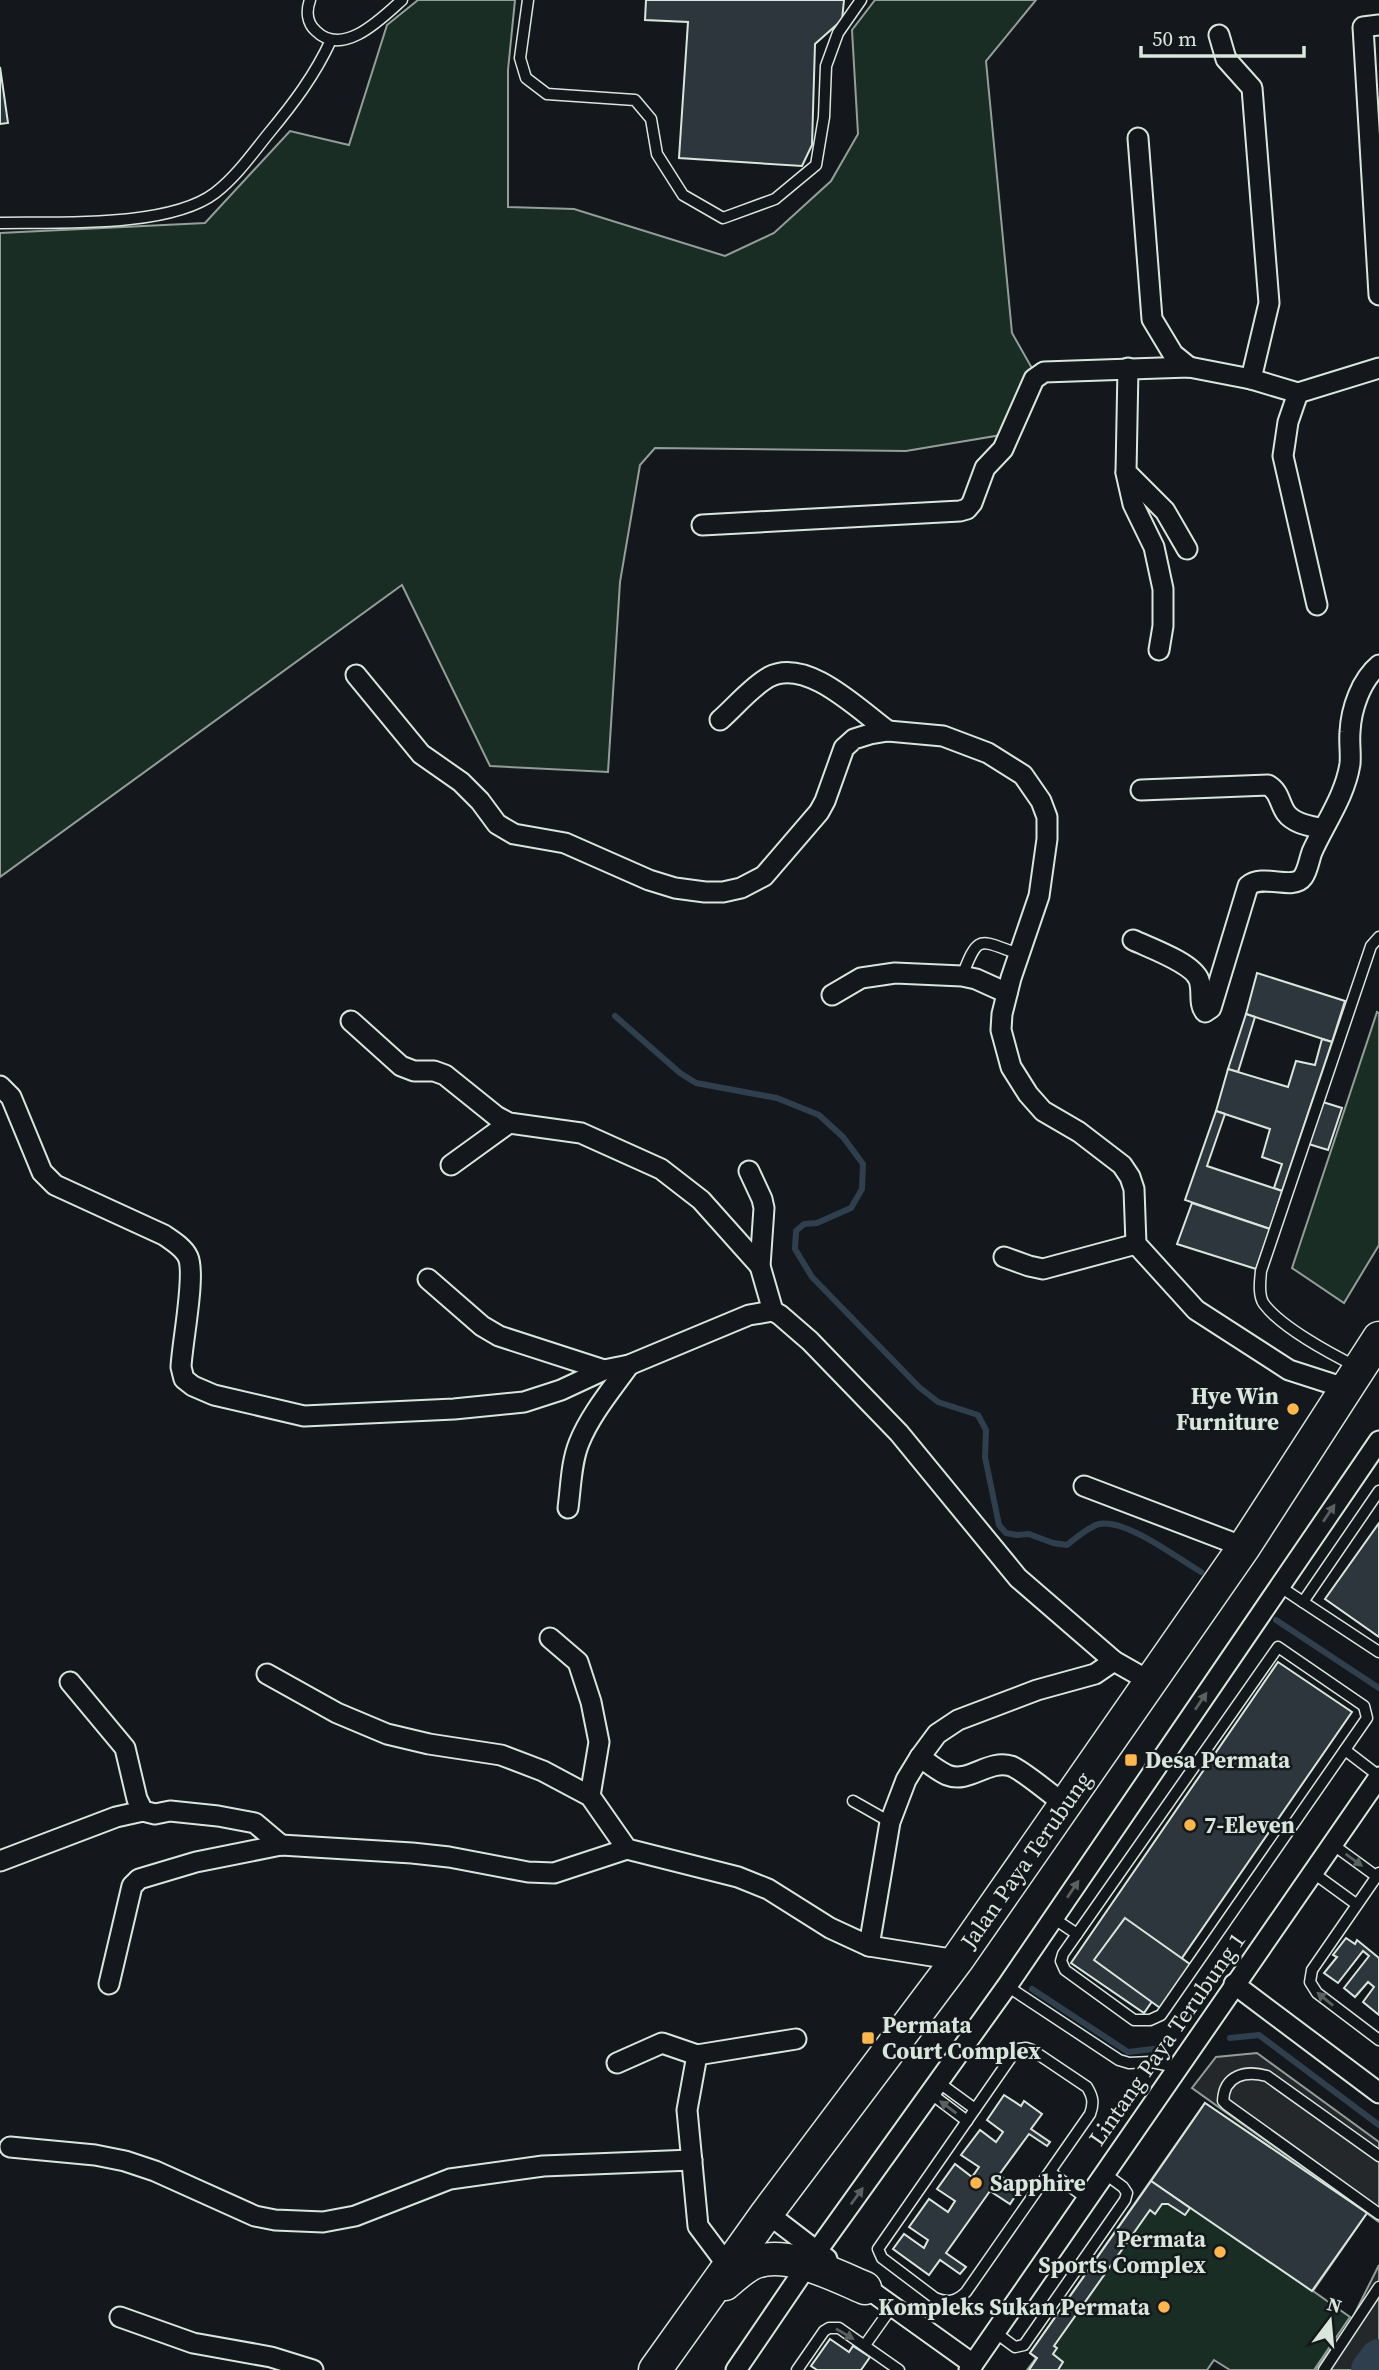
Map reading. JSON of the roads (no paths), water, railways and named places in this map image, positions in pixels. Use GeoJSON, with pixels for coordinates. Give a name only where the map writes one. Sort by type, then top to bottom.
{"type":"FeatureCollection","features":[{"type":"Feature","properties":{"kind":"main road","name":"Jalan Paya Terubung"},"geometry":{"type":"LineString","coordinates":[[655,2370],[728,2266],[957,1960],[1370,1362]]}},
{"type":"Feature","properties":{"kind":"main road"},"geometry":{"type":"LineString","coordinates":[[701,2305],[750,2265],[776,2259],[812,2258],[865,2288]]}},
{"type":"Feature","properties":{"kind":"street"},"geometry":{"type":"LineString","coordinates":[[1379,25],[1363,27],[1379,295]]}},
{"type":"Feature","properties":{"kind":"street"},"geometry":{"type":"LineString","coordinates":[[1219,34],[1226,59],[1252,88],[1269,303],[1251,379]]}},
{"type":"Feature","properties":{"kind":"street"},"geometry":{"type":"LineString","coordinates":[[1139,138],[1152,319],[1173,354],[1189,367]]}},
{"type":"Feature","properties":{"kind":"street"},"geometry":{"type":"LineString","coordinates":[[702,525],[967,509],[972,503],[985,468],[1003,449],[1034,379],[1044,372],[1189,367],[1251,379],[1298,393],[1379,368]]}},
{"type":"Feature","properties":{"kind":"street"},"geometry":{"type":"LineString","coordinates":[[1128,368],[1126,472],[1133,504],[1154,547],[1163,589],[1163,626],[1159,650]]}},
{"type":"Feature","properties":{"kind":"street"},"geometry":{"type":"LineString","coordinates":[[1298,393],[1288,422],[1283,456],[1317,605]]}},
{"type":"Feature","properties":{"kind":"street"},"geometry":{"type":"LineString","coordinates":[[1126,472],[1165,511],[1186,549]]}},
{"type":"Feature","properties":{"kind":"street"},"geometry":{"type":"LineString","coordinates":[[1133,940],[1188,967],[1199,978],[1201,1008],[1208,1012],[1212,1008],[1248,886],[1261,880],[1291,883],[1304,876],[1323,829],[1342,793],[1350,764],[1350,730],[1354,708],[1370,673],[1379,665]]}},
{"type":"Feature","properties":{"kind":"street"},"geometry":{"type":"LineString","coordinates":[[720,720],[766,679],[779,673],[795,673],[825,684],[888,731]]}},
{"type":"Feature","properties":{"kind":"street"},"geometry":{"type":"LineString","coordinates":[[356,676],[421,754],[461,782],[497,824],[514,834],[565,843],[649,880],[675,888],[723,892],[741,888],[764,876],[819,812],[844,748],[855,739],[888,731],[943,736],[988,753],[1023,775],[1035,790],[1047,817],[1047,839],[1039,896],[1007,993],[1001,1030],[1011,1067],[1028,1094],[1044,1111],[1079,1132],[1122,1165],[1134,1189],[1136,1244],[1196,1310],[1289,1370],[1370,1362]]}},
{"type":"Feature","properties":{"kind":"street"},"geometry":{"type":"LineString","coordinates":[[1141,790],[1268,785],[1274,788],[1289,816],[1323,829]]}},
{"type":"Feature","properties":{"kind":"street"},"geometry":{"type":"LineString","coordinates":[[832,995],[861,978],[876,974],[962,976],[976,979],[1007,993]]}},
{"type":"Feature","properties":{"kind":"street"},"geometry":{"type":"LineString","coordinates":[[351,1021],[401,1066],[414,1071],[434,1071],[445,1075],[496,1116],[509,1123],[581,1133],[661,1169],[701,1200],[760,1266]]}},
{"type":"Feature","properties":{"kind":"street"},"geometry":{"type":"LineString","coordinates":[[0,1086],[11,1097],[34,1158],[42,1172],[55,1185],[164,1235],[179,1246],[188,1258],[191,1274],[181,1367],[184,1379],[193,1386],[214,1395],[304,1416],[454,1409],[524,1402],[561,1390],[604,1370],[629,1364],[749,1315],[773,1311],[810,1341],[899,1433],[1018,1578],[1114,1661],[1151,1682]]}},
{"type":"Feature","properties":{"kind":"street"},"geometry":{"type":"LineString","coordinates":[[451,1165],[509,1123]]}},
{"type":"Feature","properties":{"kind":"street"},"geometry":{"type":"LineString","coordinates":[[748,1171],[764,1208],[760,1266],[773,1311]]}},
{"type":"Feature","properties":{"kind":"street"},"geometry":{"type":"LineString","coordinates":[[1004,1257],[1043,1269],[1136,1244]]}},
{"type":"Feature","properties":{"kind":"street"},"geometry":{"type":"LineString","coordinates":[[428,1279],[482,1326],[499,1336],[604,1370]]}},
{"type":"Feature","properties":{"kind":"street"},"geometry":{"type":"LineString","coordinates":[[568,1508],[579,1443],[591,1420],[629,1364]]}},
{"type":"Feature","properties":{"kind":"street"},"geometry":{"type":"LineString","coordinates":[[736,2370],[812,2258],[1007,1986],[1379,1441]]}},
{"type":"Feature","properties":{"kind":"street"},"geometry":{"type":"LineString","coordinates":[[1084,1486],[1244,1547]]}},
{"type":"Feature","properties":{"kind":"street"},"geometry":{"type":"LineString","coordinates":[[550,1638],[578,1662],[592,1702],[599,1742],[590,1796]]}},
{"type":"Feature","properties":{"kind":"street"},"geometry":{"type":"LineString","coordinates":[[869,1946],[890,1822],[906,1780],[937,1734],[958,1720],[1037,1690],[1095,1674],[1114,1661]]}},
{"type":"Feature","properties":{"kind":"street"},"geometry":{"type":"LineString","coordinates":[[267,1674],[337,1713],[387,1734],[429,1744],[501,1755],[543,1771],[590,1796],[627,1849]]}},
{"type":"Feature","properties":{"kind":"street"},"geometry":{"type":"LineString","coordinates":[[70,1682],[125,1748],[137,1800],[143,1811]]}},
{"type":"Feature","properties":{"kind":"street"},"geometry":{"type":"LineString","coordinates":[[920,1757],[947,1775],[957,1777],[968,1776],[991,1766],[1012,1766],[1065,1805]]}},
{"type":"Feature","properties":{"kind":"street","name":"Lintang Paya Terubung 1"},"geometry":{"type":"LineString","coordinates":[[971,2367],[1379,1776]]}},
{"type":"Feature","properties":{"kind":"street"},"geometry":{"type":"LineString","coordinates":[[0,1861],[116,1817],[143,1811],[155,1814],[170,1811],[218,1816],[255,1823],[281,1845]]}},
{"type":"Feature","properties":{"kind":"street"},"geometry":{"type":"LineString","coordinates":[[109,1984],[132,1886],[139,1880],[196,1862],[281,1845],[424,1854],[528,1872],[554,1873],[627,1849],[737,1877],[758,1885],[830,1928],[869,1946],[957,1960]]}},
{"type":"Feature","properties":{"kind":"street"},"geometry":{"type":"LineString","coordinates":[[1234,1984],[1379,2093]]}},
{"type":"Feature","properties":{"kind":"street"},"geometry":{"type":"LineString","coordinates":[[617,2063],[662,2043],[697,2055],[796,2039]]}},
{"type":"Feature","properties":{"kind":"street"},"geometry":{"type":"LineString","coordinates":[[697,2055],[687,2110],[698,2226],[728,2266]]}},
{"type":"Feature","properties":{"kind":"street"},"geometry":{"type":"LineString","coordinates":[[10,2147],[95,2155],[125,2161],[155,2171],[255,2216],[275,2220],[323,2222],[355,2216],[450,2179],[543,2166],[692,2160]]}},
{"type":"Feature","properties":{"kind":"street"},"geometry":{"type":"LineString","coordinates":[[768,2213],[812,2258]]}},
{"type":"Feature","properties":{"kind":"street"},"geometry":{"type":"LineString","coordinates":[[865,2288],[971,2367]]}},
{"type":"Feature","properties":{"kind":"street"},"geometry":{"type":"LineString","coordinates":[[120,2317],[193,2343],[271,2357],[313,2370]]}},
{"type":"Feature","properties":{"kind":"lane"},"geometry":{"type":"LineString","coordinates":[[310,0],[307,15],[317,33],[331,40],[341,41],[375,23],[402,0]]}},
{"type":"Feature","properties":{"kind":"lane"},"geometry":{"type":"LineString","coordinates":[[528,0],[520,58],[526,78],[547,94],[635,100],[651,119],[657,154],[683,195],[723,218],[775,199],[816,165],[824,117],[826,66],[838,33],[861,0]]}},
{"type":"Feature","properties":{"kind":"lane"},"geometry":{"type":"LineString","coordinates":[[0,223],[94,222],[141,218],[176,210],[214,195],[237,173],[307,86],[331,40]]}},
{"type":"Feature","properties":{"kind":"lane"},"geometry":{"type":"LineString","coordinates":[[1370,1362],[1316,1345],[1263,1303],[1259,1285],[1261,1271],[1371,946],[1379,937]]}},
{"type":"Feature","properties":{"kind":"lane"},"geometry":{"type":"LineString","coordinates":[[962,976],[972,949],[978,943],[987,943],[1019,954]]}},
{"type":"Feature","properties":{"kind":"lane"},"geometry":{"type":"LineString","coordinates":[[1303,1602],[1379,1491]]}},
{"type":"Feature","properties":{"kind":"lane"},"geometry":{"type":"LineString","coordinates":[[1279,1586],[1379,1652]]}},
{"type":"Feature","properties":{"kind":"lane"},"geometry":{"type":"LineString","coordinates":[[1278,1647],[1364,1706],[1367,1718],[1345,1750],[1161,2015],[1150,2020],[1134,2020],[1065,1970],[1061,1961],[1063,1954],[1278,1647]]}},
{"type":"Feature","properties":{"kind":"lane"},"geometry":{"type":"LineString","coordinates":[[1345,1750],[1379,1776]]}},
{"type":"Feature","properties":{"kind":"lane"},"geometry":{"type":"LineString","coordinates":[[853,1801],[890,1822]]}},
{"type":"Feature","properties":{"kind":"lane"},"geometry":{"type":"LineString","coordinates":[[1332,1844],[1378,1875],[1312,1970],[1310,1982],[1317,1993],[1379,2040]]}},
{"type":"Feature","properties":{"kind":"lane"},"geometry":{"type":"LineString","coordinates":[[1312,1872],[1356,1904]]}},
{"type":"Feature","properties":{"kind":"lane"},"geometry":{"type":"LineString","coordinates":[[1053,1918],[1077,1934]]}},
{"type":"Feature","properties":{"kind":"lane"},"geometry":{"type":"LineString","coordinates":[[1007,1986],[1119,2060],[1177,2067]]}},
{"type":"Feature","properties":{"kind":"lane"},"geometry":{"type":"LineString","coordinates":[[1019,2049],[1032,2050],[1087,2087],[1093,2097],[1090,2114],[966,2292],[960,2298],[943,2301],[935,2298],[882,2258],[878,2249],[967,2121],[1019,2049]]}},
{"type":"Feature","properties":{"kind":"lane"},"geometry":{"type":"LineString","coordinates":[[1378,2154],[1266,2076],[1241,2074],[1234,2078],[1223,2094],[1223,2101],[1227,2105],[1379,2214]]}},
{"type":"Feature","properties":{"kind":"lane"},"geometry":{"type":"LineString","coordinates":[[934,2087],[975,2109]]}},
{"type":"Feature","properties":{"kind":"lane"},"geometry":{"type":"LineString","coordinates":[[934,2087],[967,2121]]}},
{"type":"Feature","properties":{"kind":"lane"},"geometry":{"type":"LineString","coordinates":[[1049,2172],[1086,2198]]}},
{"type":"Feature","properties":{"kind":"lane"},"geometry":{"type":"LineString","coordinates":[[996,2333],[1015,2347],[1024,2346],[1125,2200],[1127,2193],[1123,2187],[1104,2173]]}},
{"type":"Feature","properties":{"kind":"lane"},"geometry":{"type":"LineString","coordinates":[[1324,2370],[1379,2287]]}},
{"type":"Feature","properties":{"kind":"lane"},"geometry":{"type":"LineString","coordinates":[[865,2345],[892,2307]]}},
{"type":"Feature","properties":{"kind":"lane"},"geometry":{"type":"LineString","coordinates":[[797,2370],[829,2328],[839,2328],[899,2370]]}},
{"type":"Feature","properties":{"kind":"waterway"},"geometry":{"type":"LineString","coordinates":[[615,1016],[680,1073],[696,1083],[777,1098],[819,1115],[843,1137],[863,1164],[862,1189],[851,1208],[817,1223],[804,1224],[796,1231],[795,1249],[812,1277],[919,1387],[938,1402],[978,1415],[986,1430],[985,1457],[999,1525],[1006,1533],[1029,1534],[1067,1545],[1095,1525],[1110,1524],[1137,1533],[1201,1572]]}},
{"type":"Feature","properties":{"kind":"waterway"},"geometry":{"type":"LineString","coordinates":[[1276,1620],[1379,1688]]}},
{"type":"Feature","properties":{"kind":"waterway"},"geometry":{"type":"LineString","coordinates":[[1032,1989],[1128,2052],[1161,2048]]}},
{"type":"Feature","properties":{"kind":"waterway"},"geometry":{"type":"LineString","coordinates":[[1230,2038],[1259,2035],[1379,2125]]}},
{"type":"Feature","properties":{"kind":"waterway"},"geometry":{"type":"LineString","coordinates":[[1370,2370],[1379,2358]]}},
{"type":"Feature","properties":{"kind":"place","name":"Hye Win Furniture"},"geometry":{"type":"Point","coordinates":[1293,1409]}},
{"type":"Feature","properties":{"kind":"place","name":"Desa Permata"},"geometry":{"type":"Point","coordinates":[1131,1760]}},
{"type":"Feature","properties":{"kind":"place","name":"7-Eleven"},"geometry":{"type":"Point","coordinates":[1190,1825]}},
{"type":"Feature","properties":{"kind":"place","name":"Permata Court Complex"},"geometry":{"type":"Point","coordinates":[868,2038]}},
{"type":"Feature","properties":{"kind":"place","name":"Sapphire"},"geometry":{"type":"Point","coordinates":[976,2183]}},
{"type":"Feature","properties":{"kind":"place","name":"Permata Sports Complex"},"geometry":{"type":"Point","coordinates":[1220,2252]}},
{"type":"Feature","properties":{"kind":"place","name":"Kompleks Sukan Permata"},"geometry":{"type":"Point","coordinates":[1164,2307]}}]}
